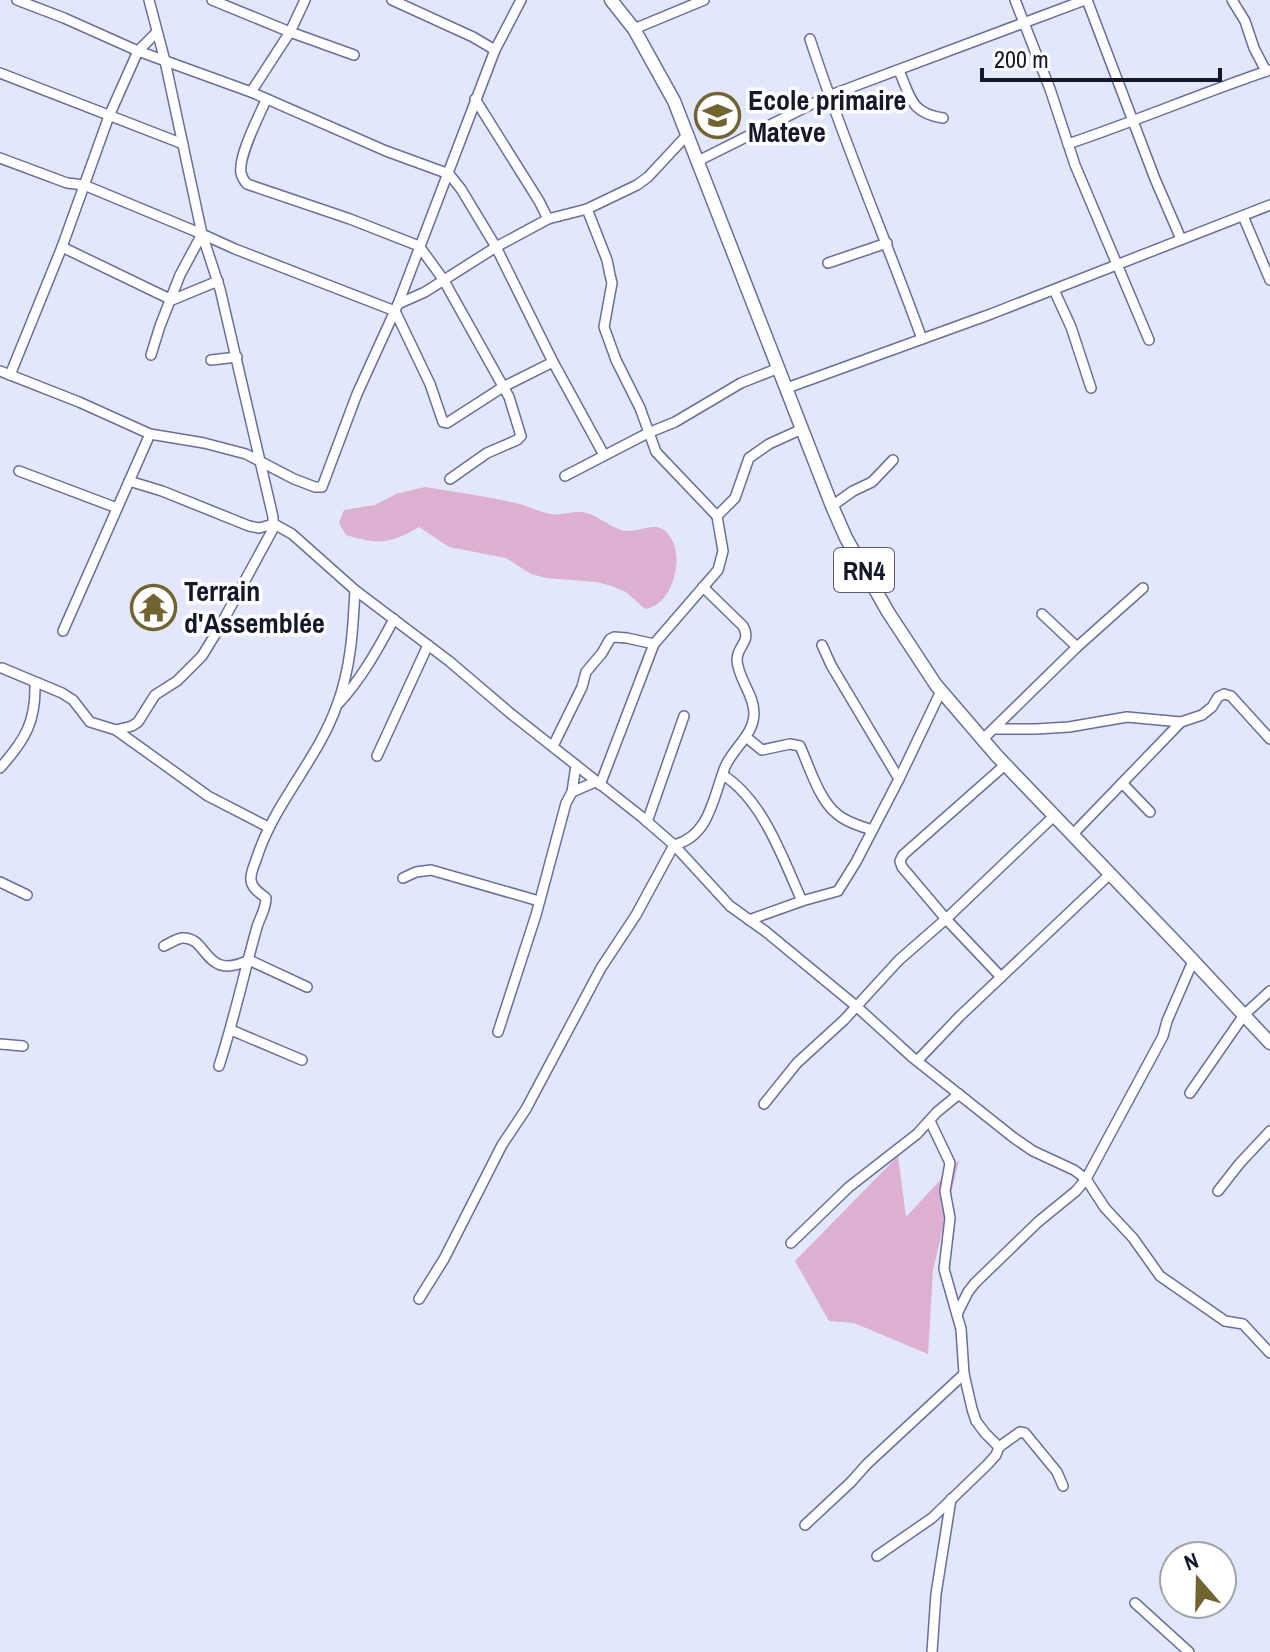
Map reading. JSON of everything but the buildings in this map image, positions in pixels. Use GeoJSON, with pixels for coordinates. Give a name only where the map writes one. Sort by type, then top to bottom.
{"type":"FeatureCollection","features":[{"type":"Feature","properties":{"kind":"highway","name":"RN4"},"geometry":{"type":"LineString","coordinates":[[611,0],[634,29],[667,86],[832,506],[846,538],[888,612],[941,691],[982,740],[1270,1043]]}},
{"type":"Feature","properties":{"kind":"street"},"geometry":{"type":"LineString","coordinates":[[17,0],[449,174],[496,247],[553,362],[604,455]]}},
{"type":"Feature","properties":{"kind":"street"},"geometry":{"type":"LineString","coordinates":[[116,730],[138,722],[155,695],[177,681],[202,656],[274,524],[237,357],[218,281],[202,234],[149,0]]}},
{"type":"Feature","properties":{"kind":"street"},"geometry":{"type":"LineString","coordinates":[[212,0],[354,55]]}},
{"type":"Feature","properties":{"kind":"street"},"geometry":{"type":"LineString","coordinates":[[251,92],[290,32],[305,0]]}},
{"type":"Feature","properties":{"kind":"street"},"geometry":{"type":"LineString","coordinates":[[392,0],[495,50]]}},
{"type":"Feature","properties":{"kind":"street"},"geometry":{"type":"LineString","coordinates":[[156,33],[138,51],[109,116],[62,247],[5,373],[150,434],[246,454],[294,479],[322,487],[357,394],[396,307],[449,174],[495,50],[521,0]]}},
{"type":"Feature","properties":{"kind":"street"},"geometry":{"type":"LineString","coordinates":[[634,29],[704,0]]}},
{"type":"Feature","properties":{"kind":"street"},"geometry":{"type":"LineString","coordinates":[[1015,0],[1068,144],[1149,340]]}},
{"type":"Feature","properties":{"kind":"street"},"geometry":{"type":"LineString","coordinates":[[698,161],[828,96],[1086,0],[1181,239]]}},
{"type":"Feature","properties":{"kind":"street"},"geometry":{"type":"LineString","coordinates":[[1068,144],[1268,70],[1232,0]]}},
{"type":"Feature","properties":{"kind":"street"},"geometry":{"type":"LineString","coordinates":[[810,39],[828,96],[922,339]]}},
{"type":"Feature","properties":{"kind":"street"},"geometry":{"type":"LineString","coordinates":[[899,71],[913,104],[930,116],[943,118]]}},
{"type":"Feature","properties":{"kind":"street"},"geometry":{"type":"LineString","coordinates":[[0,73],[183,144]]}},
{"type":"Feature","properties":{"kind":"street"},"geometry":{"type":"LineString","coordinates":[[475,99],[548,219]]}},
{"type":"Feature","properties":{"kind":"street"},"geometry":{"type":"LineString","coordinates":[[266,100],[241,165],[241,175],[247,184],[419,246],[443,279],[509,397],[521,436],[487,453],[450,479]]}},
{"type":"Feature","properties":{"kind":"street"},"geometry":{"type":"LineString","coordinates":[[396,307],[548,219],[587,209],[637,185],[688,134]]}},
{"type":"Feature","properties":{"kind":"street"},"geometry":{"type":"LineString","coordinates":[[0,158],[67,183],[84,185],[235,249],[396,307],[443,422],[447,423],[503,387],[553,362]]}},
{"type":"Feature","properties":{"kind":"street"},"geometry":{"type":"LineString","coordinates":[[787,388],[1054,290],[1270,205]]}},
{"type":"Feature","properties":{"kind":"street"},"geometry":{"type":"LineString","coordinates":[[572,792],[598,783],[654,644],[718,570],[723,551],[717,516],[656,452],[640,408],[616,360],[604,323],[612,283],[607,260],[587,209]]}},
{"type":"Feature","properties":{"kind":"street"},"geometry":{"type":"LineString","coordinates":[[1243,216],[1270,280]]}},
{"type":"Feature","properties":{"kind":"street"},"geometry":{"type":"LineString","coordinates":[[151,355],[180,275],[202,234]]}},
{"type":"Feature","properties":{"kind":"street"},"geometry":{"type":"LineString","coordinates":[[828,263],[887,243]]}},
{"type":"Feature","properties":{"kind":"street"},"geometry":{"type":"LineString","coordinates":[[62,247],[172,300],[218,281]]}},
{"type":"Feature","properties":{"kind":"street"},"geometry":{"type":"LineString","coordinates":[[1257,248],[1270,253]]}},
{"type":"Feature","properties":{"kind":"street"},"geometry":{"type":"LineString","coordinates":[[1054,290],[1075,337],[1091,388]]}},
{"type":"Feature","properties":{"kind":"street"},"geometry":{"type":"LineString","coordinates":[[211,360],[237,357]]}},
{"type":"Feature","properties":{"kind":"street"},"geometry":{"type":"LineString","coordinates":[[565,476],[665,427],[741,383],[779,368]]}},
{"type":"Feature","properties":{"kind":"street"},"geometry":{"type":"LineString","coordinates":[[717,516],[735,498],[749,458],[769,444],[802,429]]}},
{"type":"Feature","properties":{"kind":"street"},"geometry":{"type":"LineString","coordinates":[[63,631],[150,434]]}},
{"type":"Feature","properties":{"kind":"street"},"geometry":{"type":"LineString","coordinates":[[832,506],[872,482],[893,460]]}},
{"type":"Feature","properties":{"kind":"street"},"geometry":{"type":"LineString","coordinates":[[19,471],[117,508]]}},
{"type":"Feature","properties":{"kind":"street"},"geometry":{"type":"LineString","coordinates":[[129,481],[249,526],[259,528],[274,524],[292,534],[355,590],[469,677],[647,822],[674,845],[730,906],[856,1006],[917,1061],[1022,1143],[1086,1179],[1105,1208],[1133,1238],[1160,1276],[1225,1321],[1243,1324],[1270,1353]]}},
{"type":"Feature","properties":{"kind":"street"},"geometry":{"type":"LineString","coordinates":[[674,845],[684,843],[702,827],[713,805],[725,765],[746,737],[754,713],[737,658],[747,632],[703,587]]}},
{"type":"Feature","properties":{"kind":"street"},"geometry":{"type":"LineString","coordinates":[[982,740],[1077,647],[1143,588]]}},
{"type":"Feature","properties":{"kind":"street"},"geometry":{"type":"LineString","coordinates":[[219,1066],[258,924],[267,903],[250,877],[268,827],[306,766],[337,706],[353,631],[355,590]]}},
{"type":"Feature","properties":{"kind":"street"},"geometry":{"type":"LineString","coordinates":[[1042,614],[1077,647]]}},
{"type":"Feature","properties":{"kind":"street"},"geometry":{"type":"LineString","coordinates":[[337,706],[356,684],[394,619]]}},
{"type":"Feature","properties":{"kind":"street"},"geometry":{"type":"LineString","coordinates":[[553,746],[578,697],[586,672],[610,639],[627,638],[654,644]]}},
{"type":"Feature","properties":{"kind":"street"},"geometry":{"type":"LineString","coordinates":[[377,756],[428,645]]}},
{"type":"Feature","properties":{"kind":"street"},"geometry":{"type":"LineString","coordinates":[[822,645],[899,779]]}},
{"type":"Feature","properties":{"kind":"street"},"geometry":{"type":"LineString","coordinates":[[2,668],[68,696],[93,723],[116,730],[208,796],[268,827]]}},
{"type":"Feature","properties":{"kind":"street"},"geometry":{"type":"LineString","coordinates":[[345,678],[356,684]]}},
{"type":"Feature","properties":{"kind":"street"},"geometry":{"type":"LineString","coordinates":[[0,768],[26,734],[34,715],[35,683]]}},
{"type":"Feature","properties":{"kind":"street"},"geometry":{"type":"LineString","coordinates":[[749,920],[838,891],[899,779],[941,691]]}},
{"type":"Feature","properties":{"kind":"street"},"geometry":{"type":"LineString","coordinates":[[995,729],[1069,727],[1127,717],[1181,722],[1202,715],[1224,694],[1231,696],[1270,739]]}},
{"type":"Feature","properties":{"kind":"street"},"geometry":{"type":"LineString","coordinates":[[647,822],[684,716]]}},
{"type":"Feature","properties":{"kind":"street"},"geometry":{"type":"LineString","coordinates":[[1072,835],[1181,722]]}},
{"type":"Feature","properties":{"kind":"street"},"geometry":{"type":"LineString","coordinates":[[746,737],[762,750],[790,744],[800,746],[817,785],[837,815],[872,830]]}},
{"type":"Feature","properties":{"kind":"street"},"geometry":{"type":"LineString","coordinates":[[498,1032],[566,803],[572,792],[576,765]]}},
{"type":"Feature","properties":{"kind":"street"},"geometry":{"type":"LineString","coordinates":[[1001,977],[946,919],[900,861],[903,855],[1005,765]]}},
{"type":"Feature","properties":{"kind":"street"},"geometry":{"type":"LineString","coordinates":[[723,775],[753,802],[802,901]]}},
{"type":"Feature","properties":{"kind":"street"},"geometry":{"type":"LineString","coordinates":[[1123,784],[1150,812]]}},
{"type":"Feature","properties":{"kind":"street"},"geometry":{"type":"LineString","coordinates":[[764,1104],[797,1063],[811,1053],[899,960],[1054,816]]}},
{"type":"Feature","properties":{"kind":"street"},"geometry":{"type":"LineString","coordinates":[[419,1299],[470,1212],[502,1145],[526,1109],[601,968],[636,915],[674,845]]}},
{"type":"Feature","properties":{"kind":"street"},"geometry":{"type":"LineString","coordinates":[[403,878],[431,870],[539,901]]}},
{"type":"Feature","properties":{"kind":"street"},"geometry":{"type":"LineString","coordinates":[[917,1061],[1110,874]]}},
{"type":"Feature","properties":{"kind":"street"},"geometry":{"type":"LineString","coordinates":[[0,882],[27,895]]}},
{"type":"Feature","properties":{"kind":"street"},"geometry":{"type":"LineString","coordinates":[[164,946],[176,939],[188,938],[212,961],[225,967],[249,960],[307,987]]}},
{"type":"Feature","properties":{"kind":"street"},"geometry":{"type":"LineString","coordinates":[[957,1314],[975,1283],[1086,1179],[1163,1036],[1193,961]]}},
{"type":"Feature","properties":{"kind":"street"},"geometry":{"type":"LineString","coordinates":[[1190,1093],[1244,1015],[1270,991]]}},
{"type":"Feature","properties":{"kind":"street"},"geometry":{"type":"LineString","coordinates":[[231,1030],[302,1060]]}},
{"type":"Feature","properties":{"kind":"street"},"geometry":{"type":"LineString","coordinates":[[0,1044],[23,1046]]}},
{"type":"Feature","properties":{"kind":"street"},"geometry":{"type":"LineString","coordinates":[[791,1243],[849,1187],[910,1140],[959,1094]]}},
{"type":"Feature","properties":{"kind":"street"},"geometry":{"type":"LineString","coordinates":[[930,1121],[950,1163],[945,1191],[950,1218],[944,1269],[957,1314],[964,1374],[976,1421],[999,1447]]}},
{"type":"Feature","properties":{"kind":"street"},"geometry":{"type":"LineString","coordinates":[[1218,1191],[1270,1131]]}},
{"type":"Feature","properties":{"kind":"street"},"geometry":{"type":"LineString","coordinates":[[805,1525],[964,1374]]}},
{"type":"Feature","properties":{"kind":"street"},"geometry":{"type":"LineString","coordinates":[[877,1556],[932,1518],[987,1465],[999,1447],[1020,1432],[1025,1433],[1057,1472],[1063,1486]]}},
{"type":"Feature","properties":{"kind":"street"},"geometry":{"type":"LineString","coordinates":[[932,1652],[936,1594],[951,1499]]}},
{"type":"Feature","properties":{"kind":"street"},"geometry":{"type":"LineString","coordinates":[[1135,1603],[1189,1652]]}},
{"type":"Feature","properties":{"kind":"shaded area"},"geometry":{"type":"Polygon","coordinates":[[[425,487],[520,504],[551,514],[587,513],[621,530],[662,529],[671,538],[676,551],[671,586],[661,601],[645,609],[626,592],[612,586],[531,574],[506,558],[449,547],[419,527],[392,540],[376,541],[346,535],[339,523],[344,510],[375,505],[396,494],[425,487]]]}},
{"type":"Feature","properties":{"kind":"shaded area"},"geometry":{"type":"Polygon","coordinates":[[[898,1156],[906,1217],[959,1160],[933,1270],[928,1354],[854,1323],[829,1321],[795,1261],[898,1156]]]}},
{"type":"Feature","properties":{"kind":"place","name":"Ecole primaire Mateve"},"geometry":{"type":"Point","coordinates":[717,116]}},
{"type":"Feature","properties":{"kind":"place","name":"Terrain d'Assemblée"},"geometry":{"type":"Point","coordinates":[153,607]}}]}
